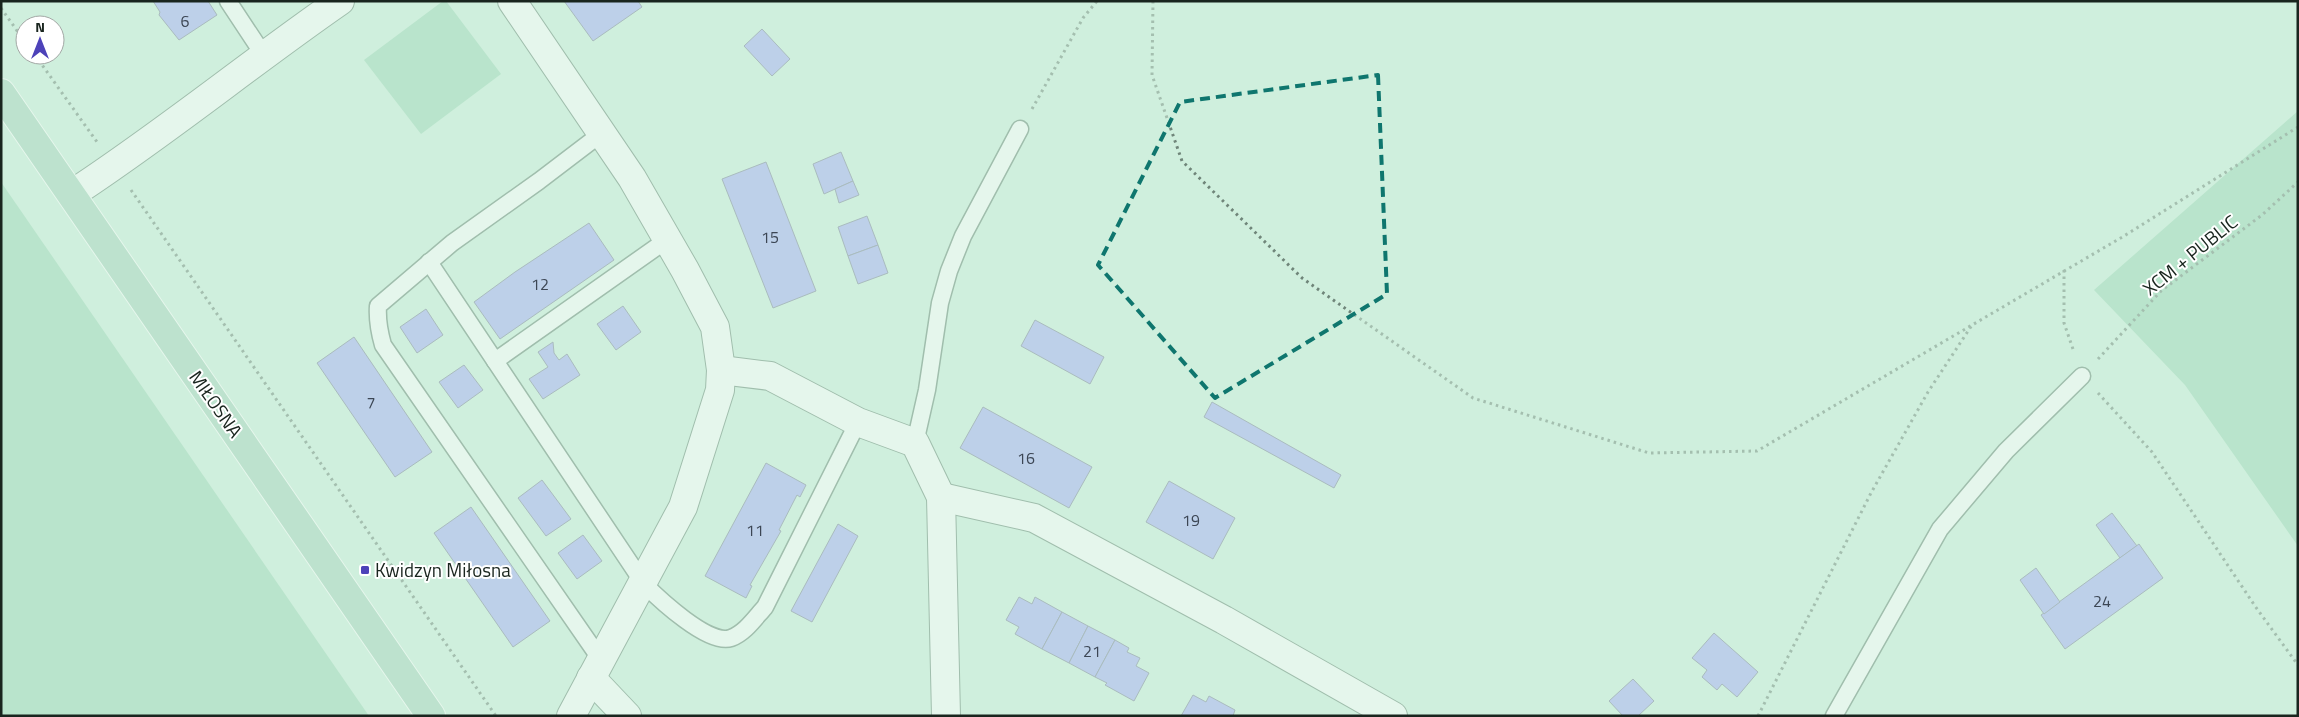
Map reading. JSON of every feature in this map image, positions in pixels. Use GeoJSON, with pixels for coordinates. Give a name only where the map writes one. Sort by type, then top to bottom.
{"type":"FeatureCollection","features":[{"type":"Feature","properties":{"kind":"main road","name":"MIŁOSNA"},"geometry":{"type":"LineString","coordinates":[[1,93],[431,716]]}},
{"type":"Feature","properties":{"kind":"street"},"geometry":{"type":"LineString","coordinates":[[72,194],[114,167],[264,54],[340,1]]}},
{"type":"Feature","properties":{"kind":"street"},"geometry":{"type":"LineString","coordinates":[[512,1],[632,178],[668,239],[715,327],[721,370],[720,390],[683,508],[644,584],[571,716]]}},
{"type":"Feature","properties":{"kind":"street"},"geometry":{"type":"LineString","coordinates":[[721,370],[770,376],[858,422],[915,444],[941,496],[946,716]]}},
{"type":"Feature","properties":{"kind":"street"},"geometry":{"type":"LineString","coordinates":[[941,496],[1034,518],[1224,620],[1393,716]]}},
{"type":"Feature","properties":{"kind":"street"},"geometry":{"type":"LineString","coordinates":[[596,669],[628,716]]}},
{"type":"Feature","properties":{"kind":"lane"},"geometry":{"type":"LineString","coordinates":[[228,1],[264,54]]}},
{"type":"Feature","properties":{"kind":"lane"},"geometry":{"type":"LineString","coordinates":[[915,444],[927,390],[940,304],[949,271],[963,236],[1020,129]]}},
{"type":"Feature","properties":{"kind":"lane"},"geometry":{"type":"LineString","coordinates":[[596,669],[383,345],[377,326],[378,306],[429,262],[452,243],[539,182],[602,133]]}},
{"type":"Feature","properties":{"kind":"lane"},"geometry":{"type":"LineString","coordinates":[[494,361],[668,239]]}},
{"type":"Feature","properties":{"kind":"lane"},"geometry":{"type":"LineString","coordinates":[[429,262],[644,584],[669,609],[715,638],[729,639],[743,632],[765,607],[858,422]]}},
{"type":"Feature","properties":{"kind":"lane"},"geometry":{"type":"LineString","coordinates":[[1834,716],[1940,529],[2006,451],[2082,376]]}},
{"type":"Feature","properties":{"kind":"path"},"geometry":{"type":"LineString","coordinates":[[1020,129],[1083,18],[1097,1]]}},
{"type":"Feature","properties":{"kind":"path"},"geometry":{"type":"LineString","coordinates":[[1153,1],[1152,75],[1182,161],[1302,278],[1473,398],[1649,453],[1757,451],[2124,236],[2298,127]]}},
{"type":"Feature","properties":{"kind":"path"},"geometry":{"type":"LineString","coordinates":[[1,8],[15,28]]}},
{"type":"Feature","properties":{"kind":"path"},"geometry":{"type":"LineString","coordinates":[[42,65],[496,716]]}},
{"type":"Feature","properties":{"kind":"path","name":"XCM + PUBLIC"},"geometry":{"type":"LineString","coordinates":[[2082,376],[2161,291],[2262,215],[2298,182]]}},
{"type":"Feature","properties":{"kind":"path"},"geometry":{"type":"LineString","coordinates":[[2064,270],[2064,323],[2082,376]]}},
{"type":"Feature","properties":{"kind":"path"},"geometry":{"type":"LineString","coordinates":[[1758,716],[1871,493],[1928,392],[1972,324]]}},
{"type":"Feature","properties":{"kind":"path"},"geometry":{"type":"LineString","coordinates":[[2099,394],[2152,452],[2254,606],[2298,665]]}},
{"type":"Feature","properties":{"kind":"highlighted area"},"geometry":{"type":"Polygon","coordinates":[[[1378,75],[1387,294],[1215,398],[1098,265],[1180,102],[1378,75]]]}},
{"type":"Feature","properties":{"kind":"green space"},"geometry":{"type":"Polygon","coordinates":[[[443,1],[446,1],[501,74],[421,134],[364,60],[443,1]]]}},
{"type":"Feature","properties":{"kind":"green space"},"geometry":{"type":"Polygon","coordinates":[[[2298,111],[2298,546],[2185,385],[2094,290],[2298,111]]]}},
{"type":"Feature","properties":{"kind":"green space"},"geometry":{"type":"Polygon","coordinates":[[[1,182],[369,716],[1,716],[1,182]]]}},
{"type":"Feature","properties":{"kind":"building"},"geometry":{"type":"Polygon","coordinates":[[[153,1],[208,1],[217,15],[179,40],[159,15],[160,12],[153,1]]]}},
{"type":"Feature","properties":{"kind":"building"},"geometry":{"type":"Polygon","coordinates":[[[564,1],[638,1],[642,7],[593,41],[564,1]]]}},
{"type":"Feature","properties":{"kind":"building"},"geometry":{"type":"Polygon","coordinates":[[[762,29],[790,59],[772,76],[744,46],[762,29]]]}},
{"type":"Feature","properties":{"kind":"building"},"geometry":{"type":"Polygon","coordinates":[[[841,152],[853,181],[824,194],[813,164],[841,152]]]}},
{"type":"Feature","properties":{"kind":"building"},"geometry":{"type":"Polygon","coordinates":[[[766,162],[816,291],[773,308],[722,179],[766,162]]]}},
{"type":"Feature","properties":{"kind":"building"},"geometry":{"type":"Polygon","coordinates":[[[853,181],[859,195],[839,203],[835,189],[853,181]]]}},
{"type":"Feature","properties":{"kind":"building"},"geometry":{"type":"Polygon","coordinates":[[[867,216],[878,245],[848,256],[838,227],[867,216]]]}},
{"type":"Feature","properties":{"kind":"building"},"geometry":{"type":"Polygon","coordinates":[[[589,223],[614,260],[500,339],[474,302],[515,272],[589,223]]]}},
{"type":"Feature","properties":{"kind":"building"},"geometry":{"type":"Polygon","coordinates":[[[878,245],[888,273],[858,284],[848,256],[878,245]]]}},
{"type":"Feature","properties":{"kind":"building"},"geometry":{"type":"Polygon","coordinates":[[[623,306],[641,332],[616,350],[597,324],[623,306]]]}},
{"type":"Feature","properties":{"kind":"building"},"geometry":{"type":"Polygon","coordinates":[[[426,309],[443,335],[417,353],[400,327],[426,309]]]}},
{"type":"Feature","properties":{"kind":"building"},"geometry":{"type":"Polygon","coordinates":[[[1035,320],[1104,357],[1090,384],[1021,346],[1035,320]]]}},
{"type":"Feature","properties":{"kind":"building"},"geometry":{"type":"Polygon","coordinates":[[[354,337],[432,452],[395,477],[317,363],[354,337]]]}},
{"type":"Feature","properties":{"kind":"building"},"geometry":{"type":"Polygon","coordinates":[[[553,342],[554,353],[559,360],[567,354],[580,375],[543,399],[529,379],[548,367],[538,352],[553,342]]]}},
{"type":"Feature","properties":{"kind":"building"},"geometry":{"type":"Polygon","coordinates":[[[464,365],[483,390],[458,408],[439,382],[464,365]]]}},
{"type":"Feature","properties":{"kind":"building"},"geometry":{"type":"Polygon","coordinates":[[[1212,402],[1341,475],[1334,488],[1204,417],[1212,402]]]}},
{"type":"Feature","properties":{"kind":"building"},"geometry":{"type":"Polygon","coordinates":[[[983,407],[1092,467],[1069,508],[960,448],[983,407]]]}},
{"type":"Feature","properties":{"kind":"building"},"geometry":{"type":"Polygon","coordinates":[[[766,463],[806,485],[800,497],[797,495],[779,530],[781,531],[750,585],[752,586],[746,598],[705,576],[766,463]]]}},
{"type":"Feature","properties":{"kind":"building"},"geometry":{"type":"Polygon","coordinates":[[[542,480],[571,519],[546,536],[518,498],[542,480]]]}},
{"type":"Feature","properties":{"kind":"building"},"geometry":{"type":"Polygon","coordinates":[[[1169,481],[1235,518],[1213,559],[1146,522],[1169,481]]]}},
{"type":"Feature","properties":{"kind":"building"},"geometry":{"type":"Polygon","coordinates":[[[471,507],[550,621],[513,647],[434,533],[471,507]]]}},
{"type":"Feature","properties":{"kind":"building"},"geometry":{"type":"Polygon","coordinates":[[[2112,513],[2137,546],[2120,558],[2096,525],[2112,513]]]}},
{"type":"Feature","properties":{"kind":"building"},"geometry":{"type":"Polygon","coordinates":[[[838,524],[858,536],[812,622],[791,611],[838,524]]]}},
{"type":"Feature","properties":{"kind":"building"},"geometry":{"type":"Polygon","coordinates":[[[583,535],[602,561],[577,579],[558,553],[583,535]]]}},
{"type":"Feature","properties":{"kind":"building"},"geometry":{"type":"Polygon","coordinates":[[[2139,544],[2163,578],[2065,649],[2041,615],[2139,544]]]}},
{"type":"Feature","properties":{"kind":"building"},"geometry":{"type":"Polygon","coordinates":[[[2036,568],[2060,602],[2044,614],[2020,580],[2036,568]]]}},
{"type":"Feature","properties":{"kind":"building"},"geometry":{"type":"Polygon","coordinates":[[[1019,597],[1032,604],[1035,597],[1062,612],[1042,649],[1015,634],[1019,627],[1006,620],[1019,597]]]}},
{"type":"Feature","properties":{"kind":"building"},"geometry":{"type":"Polygon","coordinates":[[[1062,612],[1088,626],[1069,663],[1042,649],[1062,612]]]}},
{"type":"Feature","properties":{"kind":"building"},"geometry":{"type":"Polygon","coordinates":[[[1088,626],[1115,640],[1095,677],[1069,663],[1088,626]]]}},
{"type":"Feature","properties":{"kind":"building"},"geometry":{"type":"Polygon","coordinates":[[[1714,633],[1758,672],[1737,697],[1722,684],[1717,690],[1702,677],[1707,670],[1692,658],[1714,633]]]}},
{"type":"Feature","properties":{"kind":"building"},"geometry":{"type":"Polygon","coordinates":[[[1115,640],[1129,648],[1127,652],[1140,658],[1136,666],[1149,673],[1134,701],[1105,685],[1107,683],[1095,677],[1115,640]]]}},
{"type":"Feature","properties":{"kind":"building"},"geometry":{"type":"Polygon","coordinates":[[[1633,679],[1654,701],[1638,716],[1623,716],[1609,701],[1633,679]]]}},
{"type":"Feature","properties":{"kind":"building"},"geometry":{"type":"Polygon","coordinates":[[[1193,695],[1206,702],[1209,696],[1235,710],[1233,716],[1181,716],[1193,695]]]}},
{"type":"Feature","properties":{"kind":"place","name":"Kwidzyn Miłosna"},"geometry":{"type":"Point","coordinates":[365,570]}}]}
